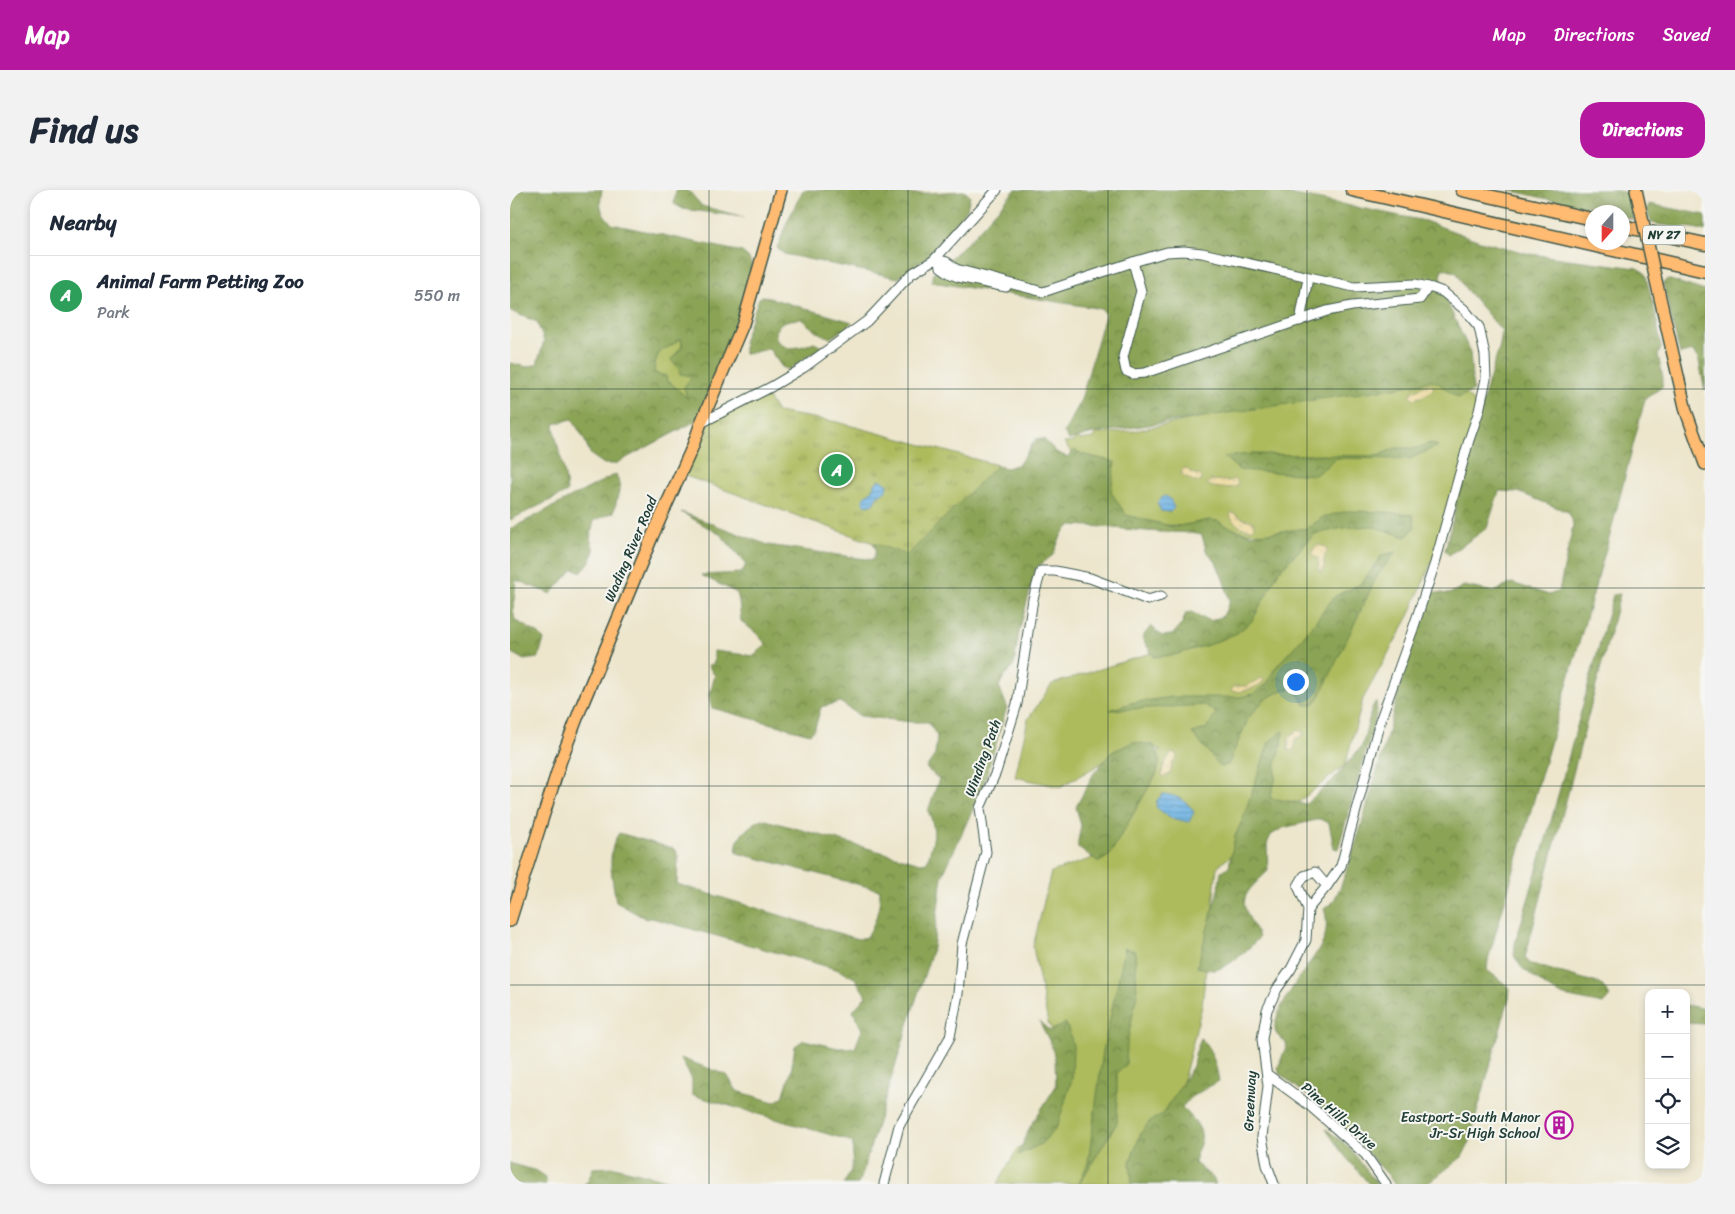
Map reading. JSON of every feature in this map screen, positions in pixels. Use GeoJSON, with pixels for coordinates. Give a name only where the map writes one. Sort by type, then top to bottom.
{"type":"FeatureCollection","features":[{"type":"Feature","properties":{"kind":"highway","name":"NY 27"},"geometry":{"type":"LineString","coordinates":[[1352,190],[1705,271]]}},
{"type":"Feature","properties":{"kind":"highway"},"geometry":{"type":"LineString","coordinates":[[1462,190],[1585,217]]}},
{"type":"Feature","properties":{"kind":"highway","name":"NY 27"},"geometry":{"type":"LineString","coordinates":[[1630,228],[1705,244]]}},
{"type":"Feature","properties":{"kind":"main road","name":"Wading River Road"},"geometry":{"type":"LineString","coordinates":[[510,921],[561,760],[648,545],[692,448],[743,324],[781,190]]}},
{"type":"Feature","properties":{"kind":"main road"},"geometry":{"type":"LineString","coordinates":[[1636,190],[1686,411],[1705,464]]}},
{"type":"Feature","properties":{"kind":"street"},"geometry":{"type":"LineString","coordinates":[[701,423],[771,387],[803,368],[867,321],[911,274],[938,259],[997,190]]}},
{"type":"Feature","properties":{"kind":"street"},"geometry":{"type":"LineString","coordinates":[[938,259],[941,267],[950,274],[979,278],[1013,288],[1022,287],[1042,292],[1166,252],[1202,253],[1354,288],[1415,284],[1428,287],[1443,292],[1465,310],[1479,327],[1485,355],[1486,380],[1479,411],[1435,563],[1380,721],[1341,866],[1308,909]]}},
{"type":"Feature","properties":{"kind":"street"},"geometry":{"type":"LineString","coordinates":[[1133,262],[1141,290],[1123,357],[1126,371],[1133,374],[1146,373],[1327,312],[1352,306],[1420,299],[1428,287]]}},
{"type":"Feature","properties":{"kind":"street"},"geometry":{"type":"LineString","coordinates":[[1300,322],[1308,278]]}},
{"type":"Feature","properties":{"kind":"street","name":"Winding Path"},"geometry":{"type":"LineString","coordinates":[[884,1184],[899,1126],[950,1037],[958,994],[962,944],[986,852],[980,808],[996,772],[1017,704],[1033,599],[1041,571],[1054,571],[1090,578],[1148,600],[1162,596]]}},
{"type":"Feature","properties":{"kind":"street","name":"Greenway"},"geometry":{"type":"LineString","coordinates":[[1274,1184],[1267,1165],[1262,1137],[1268,1075],[1262,1040],[1267,1010],[1306,940],[1308,909],[1298,886],[1304,876],[1315,872],[1327,886]]}},
{"type":"Feature","properties":{"kind":"street","name":"Pine Hills Drive"},"geometry":{"type":"LineString","coordinates":[[1268,1075],[1309,1105],[1365,1154],[1386,1184]]}},
{"type":"Feature","properties":{"kind":"green space"},"geometry":{"type":"Polygon","coordinates":[[[510,190],[602,190],[601,208],[612,224],[742,252],[751,263],[751,278],[740,315],[701,415],[696,421],[615,464],[604,464],[591,455],[572,419],[554,424],[567,492],[510,520],[510,363],[527,367],[537,364],[544,341],[537,322],[510,311],[510,190]],[[681,338],[659,353],[654,373],[666,376],[667,381],[687,398],[684,387],[692,376],[680,374],[678,367],[671,360],[682,347],[681,338]]]}},
{"type":"Feature","properties":{"kind":"green space"},"geometry":{"type":"Polygon","coordinates":[[[676,190],[688,190],[702,206],[744,217],[683,209],[674,204],[676,190]]]}},
{"type":"Feature","properties":{"kind":"green space"},"geometry":{"type":"Polygon","coordinates":[[[803,190],[858,190],[910,194],[964,191],[970,196],[967,209],[928,256],[909,272],[898,278],[784,254],[777,248],[803,190]]]}},
{"type":"Feature","properties":{"kind":"green space"},"geometry":{"type":"Polygon","coordinates":[[[1015,190],[1264,190],[1425,221],[1480,241],[1530,254],[1637,268],[1645,273],[1656,316],[1661,348],[1658,355],[1663,378],[1662,387],[1645,399],[1610,535],[1488,960],[1487,970],[1510,988],[1509,998],[1468,1145],[1462,1157],[1427,1184],[1394,1184],[1389,1176],[1337,1119],[1280,1074],[1278,1068],[1287,1044],[1276,1033],[1275,1025],[1284,1001],[1324,940],[1326,922],[1324,909],[1333,902],[1341,886],[1358,837],[1406,664],[1428,596],[1433,592],[1449,594],[1464,586],[1494,592],[1512,583],[1549,595],[1559,591],[1573,526],[1572,519],[1568,512],[1518,492],[1499,491],[1487,528],[1449,555],[1445,550],[1486,390],[1500,345],[1502,331],[1465,288],[1457,273],[1442,268],[1441,279],[1449,306],[1470,352],[1473,391],[1458,398],[1431,380],[1420,384],[1089,434],[1069,440],[1064,432],[1080,403],[1105,315],[1103,310],[932,282],[933,273],[968,242],[1015,190]]]}},
{"type":"Feature","properties":{"kind":"green space"},"geometry":{"type":"Polygon","coordinates":[[[1509,190],[1613,190],[1623,192],[1629,196],[1633,219],[1630,218],[1630,205],[1585,205],[1585,208],[1509,190]]]}},
{"type":"Feature","properties":{"kind":"green space"},"geometry":{"type":"Polygon","coordinates":[[[1649,204],[1705,215],[1705,231],[1652,223],[1647,210],[1649,204]]]}},
{"type":"Feature","properties":{"kind":"green space"},"geometry":{"type":"Polygon","coordinates":[[[1667,279],[1705,291],[1705,390],[1699,361],[1693,351],[1680,354],[1663,283],[1667,279]]]}},
{"type":"Feature","properties":{"kind":"green space"},"geometry":{"type":"Polygon","coordinates":[[[763,296],[852,322],[830,338],[817,332],[801,319],[786,321],[779,325],[776,340],[787,348],[814,343],[822,347],[788,370],[782,367],[769,349],[744,354],[744,339],[759,298],[763,296]]]}},
{"type":"Feature","properties":{"kind":"green space"},"geometry":{"type":"Polygon","coordinates":[[[681,337],[682,346],[671,360],[692,376],[687,399],[667,381],[654,373],[657,358],[662,350],[681,337]]]}},
{"type":"Feature","properties":{"kind":"green space"},"geometry":{"type":"Polygon","coordinates":[[[1445,375],[1483,410],[1479,447],[1464,477],[1457,502],[1409,616],[1363,699],[1345,765],[1217,867],[1202,1006],[1179,1098],[1134,1184],[997,1184],[1018,1148],[1052,1127],[1071,1064],[1048,1023],[1033,947],[1051,872],[1099,856],[1160,749],[1128,748],[1060,787],[1015,777],[1028,719],[1052,684],[1241,625],[1286,536],[1126,521],[1064,443],[1073,442],[1075,438],[1080,440],[1094,438],[1095,434],[1133,431],[1223,413],[1445,375]]]}},
{"type":"Feature","properties":{"kind":"green space"},"geometry":{"type":"Polygon","coordinates":[[[764,391],[777,412],[837,422],[997,465],[907,555],[680,474],[701,424],[764,391]]]}},
{"type":"Feature","properties":{"kind":"green space"},"geometry":{"type":"Polygon","coordinates":[[[1036,439],[1044,439],[1056,452],[1067,457],[1075,450],[1082,454],[1115,462],[1111,492],[1126,515],[1174,527],[1209,520],[1218,521],[1226,526],[1252,535],[1308,528],[1323,517],[1348,511],[1413,515],[1415,527],[1406,537],[1371,526],[1343,528],[1315,534],[1279,571],[1252,621],[1237,633],[1208,645],[1174,655],[1154,657],[1142,638],[1151,626],[1162,636],[1172,635],[1182,624],[1186,613],[1191,612],[1210,621],[1223,616],[1230,601],[1216,562],[1206,550],[1202,535],[1071,525],[1062,534],[1053,555],[1036,568],[1019,632],[1014,665],[1004,676],[999,686],[1007,707],[982,789],[942,877],[933,948],[863,1171],[858,1184],[844,1184],[852,1168],[853,1143],[845,1139],[692,1095],[692,1079],[680,1058],[727,1075],[737,1091],[774,1102],[783,1097],[791,1072],[795,1046],[804,1040],[838,1048],[855,1048],[862,1030],[853,1011],[866,996],[855,978],[836,969],[652,918],[646,919],[616,902],[611,867],[612,849],[619,833],[674,849],[678,855],[677,884],[858,939],[867,937],[877,915],[880,890],[737,853],[736,847],[740,837],[748,828],[762,819],[921,863],[927,862],[934,831],[928,811],[939,779],[926,768],[935,755],[937,736],[928,722],[860,716],[840,702],[821,707],[815,728],[810,734],[712,708],[710,696],[715,676],[708,665],[714,664],[714,651],[754,656],[766,644],[741,621],[737,593],[701,575],[742,573],[746,564],[721,535],[681,512],[768,545],[873,560],[876,550],[870,535],[963,458],[1006,468],[1019,464],[1036,439]]]}},
{"type":"Feature","properties":{"kind":"green space"},"geometry":{"type":"Polygon","coordinates":[[[1430,443],[1438,446],[1409,459],[1337,458],[1315,475],[1239,470],[1224,457],[1250,454],[1377,456],[1396,448],[1417,448],[1430,443]]]}},
{"type":"Feature","properties":{"kind":"green space"},"geometry":{"type":"Polygon","coordinates":[[[616,474],[620,486],[614,512],[594,521],[590,539],[594,550],[590,561],[582,572],[573,569],[551,594],[516,580],[513,610],[515,620],[539,634],[544,640],[538,658],[524,660],[510,652],[510,529],[616,474]]]}},
{"type":"Feature","properties":{"kind":"green space"},"geometry":{"type":"Polygon","coordinates":[[[1396,552],[1377,576],[1319,698],[1313,705],[1305,705],[1295,689],[1284,689],[1264,700],[1249,717],[1228,765],[1221,767],[1192,733],[1206,729],[1216,713],[1205,705],[1110,710],[1131,703],[1172,697],[1240,697],[1253,694],[1267,684],[1275,668],[1303,637],[1335,596],[1361,584],[1382,555],[1396,552]]]}},
{"type":"Feature","properties":{"kind":"green space"},"geometry":{"type":"Polygon","coordinates":[[[1620,594],[1525,958],[1531,964],[1601,984],[1610,996],[1603,1004],[1564,996],[1548,988],[1522,968],[1514,956],[1515,944],[1613,595],[1620,594]]]}},
{"type":"Feature","properties":{"kind":"green space"},"geometry":{"type":"Polygon","coordinates":[[[1376,701],[1377,712],[1338,849],[1334,848],[1329,823],[1320,819],[1283,828],[1271,835],[1267,844],[1268,871],[1250,889],[1244,901],[1245,908],[1259,937],[1245,952],[1225,966],[1213,970],[1197,967],[1218,890],[1221,872],[1229,866],[1235,836],[1269,742],[1283,731],[1282,745],[1276,763],[1275,781],[1270,798],[1306,804],[1333,780],[1362,746],[1372,708],[1376,701]]]}},
{"type":"Feature","properties":{"kind":"green space"},"geometry":{"type":"Polygon","coordinates":[[[1133,742],[1154,745],[1160,759],[1157,773],[1109,856],[1099,862],[1078,848],[1081,825],[1076,807],[1094,773],[1112,752],[1133,742]]]}},
{"type":"Feature","properties":{"kind":"green space"},"geometry":{"type":"Polygon","coordinates":[[[1125,948],[1135,951],[1137,994],[1127,1043],[1126,1065],[1117,1073],[1117,1123],[1079,1184],[1088,1163],[1103,1051],[1125,948]]]}},
{"type":"Feature","properties":{"kind":"green space"},"geometry":{"type":"Polygon","coordinates":[[[1690,1006],[1705,1009],[1705,1024],[1690,1023],[1690,1006]]]}},
{"type":"Feature","properties":{"kind":"green space"},"geometry":{"type":"Polygon","coordinates":[[[1039,1021],[1050,1031],[1066,1023],[1073,1045],[1072,1079],[1057,1127],[1041,1144],[1018,1155],[1030,1127],[1056,1086],[1055,1059],[1051,1044],[1039,1021]]]}},
{"type":"Feature","properties":{"kind":"green space"},"geometry":{"type":"Polygon","coordinates":[[[1201,1038],[1211,1053],[1219,1081],[1191,1097],[1182,1107],[1196,1122],[1200,1131],[1201,1141],[1195,1163],[1213,1178],[1216,1184],[1132,1184],[1130,1162],[1141,1133],[1150,1121],[1163,1114],[1193,1066],[1201,1038]]]}},
{"type":"Feature","properties":{"kind":"green space"},"geometry":{"type":"Polygon","coordinates":[[[1326,1129],[1349,1147],[1377,1184],[1369,1184],[1340,1150],[1326,1129]]]}},
{"type":"Feature","properties":{"kind":"green space"},"geometry":{"type":"Polygon","coordinates":[[[510,1162],[537,1171],[546,1177],[546,1184],[510,1184],[510,1162]]]}},
{"type":"Feature","properties":{"kind":"green space"},"geometry":{"type":"Polygon","coordinates":[[[615,1167],[683,1184],[584,1184],[588,1181],[593,1168],[615,1167]]]}},
{"type":"Feature","properties":{"kind":"sand"},"geometry":{"type":"Polygon","coordinates":[[[1429,384],[1434,387],[1428,393],[1414,399],[1410,396],[1413,391],[1429,384]]]}},
{"type":"Feature","properties":{"kind":"sand"},"geometry":{"type":"Polygon","coordinates":[[[1186,468],[1192,473],[1199,475],[1202,478],[1201,481],[1195,482],[1182,475],[1181,470],[1186,468]]]}},
{"type":"Feature","properties":{"kind":"sand"},"geometry":{"type":"Polygon","coordinates":[[[1235,479],[1238,483],[1234,487],[1217,488],[1207,484],[1211,480],[1229,481],[1235,479]]]}},
{"type":"Feature","properties":{"kind":"sand"},"geometry":{"type":"Polygon","coordinates":[[[1232,512],[1244,519],[1253,521],[1254,527],[1249,529],[1238,525],[1231,517],[1230,514],[1232,512]]]}},
{"type":"Feature","properties":{"kind":"sand"},"geometry":{"type":"Polygon","coordinates":[[[1318,545],[1326,547],[1327,551],[1324,558],[1324,568],[1321,572],[1319,571],[1318,559],[1312,554],[1314,548],[1318,545]]]}},
{"type":"Feature","properties":{"kind":"sand"},"geometry":{"type":"Polygon","coordinates":[[[1262,678],[1264,680],[1262,683],[1254,688],[1239,692],[1231,691],[1234,686],[1246,686],[1262,678]]]}},
{"type":"Feature","properties":{"kind":"sand"},"geometry":{"type":"Polygon","coordinates":[[[1297,730],[1303,732],[1304,735],[1295,739],[1294,750],[1289,751],[1289,738],[1297,730]]]}},
{"type":"Feature","properties":{"kind":"sand"},"geometry":{"type":"Polygon","coordinates":[[[1173,753],[1176,754],[1177,758],[1172,764],[1170,774],[1163,777],[1164,765],[1173,753]]]}},
{"type":"Feature","properties":{"kind":"water"},"geometry":{"type":"Polygon","coordinates":[[[878,480],[882,480],[888,485],[887,489],[884,493],[878,495],[873,504],[867,506],[863,503],[864,497],[873,490],[878,480]]]}},
{"type":"Feature","properties":{"kind":"water"},"geometry":{"type":"Polygon","coordinates":[[[1164,496],[1169,499],[1174,508],[1170,512],[1161,511],[1157,503],[1164,496]]]}},
{"type":"Feature","properties":{"kind":"water"},"geometry":{"type":"Polygon","coordinates":[[[1163,794],[1176,797],[1188,804],[1194,812],[1189,822],[1170,818],[1156,807],[1157,800],[1163,794]]]}},
{"type":"Feature","properties":{"kind":"place","name":"Animal Farm Petting Zoo"},"geometry":{"type":"Point","coordinates":[837,470]}},
{"type":"Feature","properties":{"kind":"place","name":"Eastport-South Manor Jr-Sr High School"},"geometry":{"type":"Point","coordinates":[1559,1125]}}]}
